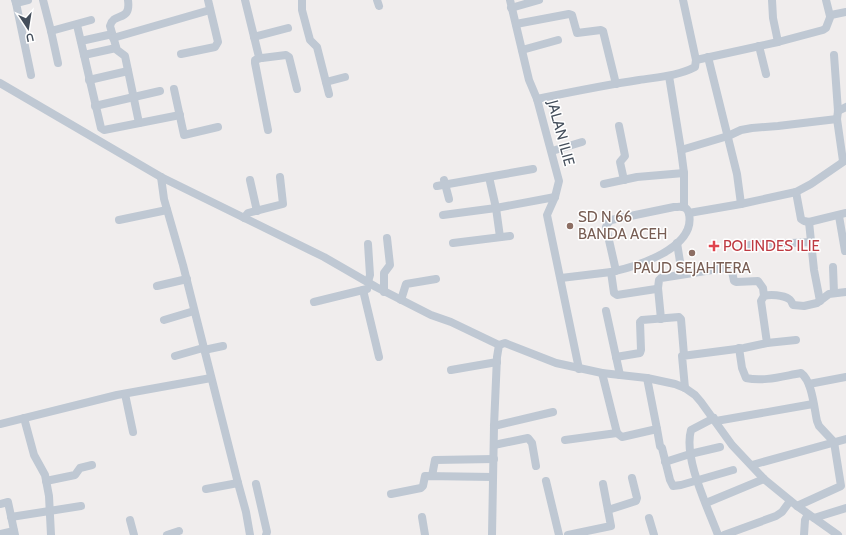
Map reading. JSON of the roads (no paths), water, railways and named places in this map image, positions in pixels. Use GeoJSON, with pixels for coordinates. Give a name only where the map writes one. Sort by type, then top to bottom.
{"type":"FeatureCollection","features":[{"type":"Feature","properties":{"kind":"street"},"geometry":{"type":"LineString","coordinates":[[28,0],[15,2],[31,75]]}},
{"type":"Feature","properties":{"kind":"street"},"geometry":{"type":"LineString","coordinates":[[43,0],[58,63]]}},
{"type":"Feature","properties":{"kind":"street"},"geometry":{"type":"LineString","coordinates":[[128,0],[129,9],[127,13],[111,22],[111,36],[117,50],[125,56],[139,123]]}},
{"type":"Feature","properties":{"kind":"street"},"geometry":{"type":"LineString","coordinates":[[181,54],[216,46],[218,42],[208,0]]}},
{"type":"Feature","properties":{"kind":"street"},"geometry":{"type":"LineString","coordinates":[[302,0],[302,10],[310,40],[317,47],[329,94]]}},
{"type":"Feature","properties":{"kind":"street"},"geometry":{"type":"LineString","coordinates":[[510,4],[539,0]]}},
{"type":"Feature","properties":{"kind":"street"},"geometry":{"type":"LineString","coordinates":[[537,99],[616,84],[669,76],[696,67],[696,60],[683,0]]}},
{"type":"Feature","properties":{"kind":"street"},"geometry":{"type":"LineString","coordinates":[[772,0],[773,18],[778,42]]}},
{"type":"Feature","properties":{"kind":"street"},"geometry":{"type":"LineString","coordinates":[[696,60],[778,42],[823,30],[826,28],[830,16],[826,0]]}},
{"type":"Feature","properties":{"kind":"street"},"geometry":{"type":"LineString","coordinates":[[248,1],[254,37],[261,58]]}},
{"type":"Feature","properties":{"kind":"street","name":"JALAN ILIE"},"geometry":{"type":"LineString","coordinates":[[510,4],[529,80],[537,99],[559,181],[555,197],[547,215],[579,369]]}},
{"type":"Feature","properties":{"kind":"street"},"geometry":{"type":"LineString","coordinates":[[81,41],[111,36],[210,10]]}},
{"type":"Feature","properties":{"kind":"street"},"geometry":{"type":"LineString","coordinates":[[830,16],[833,14],[846,12]]}},
{"type":"Feature","properties":{"kind":"street"},"geometry":{"type":"LineString","coordinates":[[516,24],[569,14],[572,15],[577,33],[603,31],[616,84]]}},
{"type":"Feature","properties":{"kind":"street"},"geometry":{"type":"LineString","coordinates":[[50,31],[77,25],[91,20]]}},
{"type":"Feature","properties":{"kind":"street"},"geometry":{"type":"LineString","coordinates":[[77,25],[99,125],[101,128],[104,130],[180,115]]}},
{"type":"Feature","properties":{"kind":"street"},"geometry":{"type":"LineString","coordinates":[[254,37],[288,28]]}},
{"type":"Feature","properties":{"kind":"street"},"geometry":{"type":"LineString","coordinates":[[522,50],[558,40]]}},
{"type":"Feature","properties":{"kind":"street"},"geometry":{"type":"LineString","coordinates":[[759,46],[766,74]]}},
{"type":"Feature","properties":{"kind":"street"},"geometry":{"type":"LineString","coordinates":[[84,55],[116,48]]}},
{"type":"Feature","properties":{"kind":"street"},"geometry":{"type":"LineString","coordinates":[[268,130],[254,61],[261,58],[286,55],[289,57],[297,89]]}},
{"type":"Feature","properties":{"kind":"street"},"geometry":{"type":"LineString","coordinates":[[658,288],[656,290],[615,295],[612,289],[613,271],[606,227],[608,223],[618,219],[674,207],[686,210],[741,204],[796,192],[811,184],[845,161],[834,55]]}},
{"type":"Feature","properties":{"kind":"street"},"geometry":{"type":"LineString","coordinates":[[708,57],[737,174],[741,204]]}},
{"type":"Feature","properties":{"kind":"street"},"geometry":{"type":"LineString","coordinates":[[90,80],[128,71]]}},
{"type":"Feature","properties":{"kind":"street"},"geometry":{"type":"LineString","coordinates":[[561,278],[613,271],[631,266],[666,252],[678,244],[688,229],[684,173],[669,76]]}},
{"type":"Feature","properties":{"kind":"street"},"geometry":{"type":"LineString","coordinates":[[326,82],[345,77]]}},
{"type":"Feature","properties":{"kind":"street"},"geometry":{"type":"LineString","coordinates":[[0,83],[161,177],[324,257],[384,292],[431,315],[451,322],[499,345],[507,343],[556,363],[602,373],[647,378],[686,388],[695,395],[715,420],[732,445],[764,479],[838,535]]}},
{"type":"Feature","properties":{"kind":"street"},"geometry":{"type":"LineString","coordinates":[[174,89],[184,135],[218,127]]}},
{"type":"Feature","properties":{"kind":"street"},"geometry":{"type":"LineString","coordinates":[[95,106],[160,91]]}},
{"type":"Feature","properties":{"kind":"street"},"geometry":{"type":"LineString","coordinates":[[681,150],[728,136],[740,130],[778,126],[840,112]]}},
{"type":"Feature","properties":{"kind":"street"},"geometry":{"type":"LineString","coordinates":[[619,126],[625,156],[620,162],[624,180]]}},
{"type":"Feature","properties":{"kind":"street"},"geometry":{"type":"LineString","coordinates":[[552,151],[582,142]]}},
{"type":"Feature","properties":{"kind":"street"},"geometry":{"type":"LineString","coordinates":[[437,186],[445,182],[490,177],[533,169]]}},
{"type":"Feature","properties":{"kind":"street"},"geometry":{"type":"LineString","coordinates":[[604,184],[637,177],[684,173]]}},
{"type":"Feature","properties":{"kind":"street"},"geometry":{"type":"LineString","coordinates":[[161,177],[164,199],[246,512],[250,535]]}},
{"type":"Feature","properties":{"kind":"street"},"geometry":{"type":"LineString","coordinates":[[244,218],[248,213],[283,204],[280,177]]}},
{"type":"Feature","properties":{"kind":"street"},"geometry":{"type":"LineString","coordinates":[[490,177],[500,237]]}},
{"type":"Feature","properties":{"kind":"street"},"geometry":{"type":"LineString","coordinates":[[250,180],[257,211]]}},
{"type":"Feature","properties":{"kind":"street"},"geometry":{"type":"LineString","coordinates":[[445,182],[449,199]]}},
{"type":"Feature","properties":{"kind":"street"},"geometry":{"type":"LineString","coordinates":[[796,192],[801,219],[804,221],[809,222],[842,215],[845,251]]}},
{"type":"Feature","properties":{"kind":"street"},"geometry":{"type":"LineString","coordinates":[[443,215],[496,208],[555,197]]}},
{"type":"Feature","properties":{"kind":"street"},"geometry":{"type":"LineString","coordinates":[[119,220],[167,210]]}},
{"type":"Feature","properties":{"kind":"street"},"geometry":{"type":"LineString","coordinates":[[809,222],[820,302]]}},
{"type":"Feature","properties":{"kind":"street"},"geometry":{"type":"LineString","coordinates":[[453,243],[510,236]]}},
{"type":"Feature","properties":{"kind":"street"},"geometry":{"type":"LineString","coordinates":[[384,292],[384,273],[390,265],[387,238]]}},
{"type":"Feature","properties":{"kind":"street"},"geometry":{"type":"LineString","coordinates":[[750,245],[811,242]]}},
{"type":"Feature","properties":{"kind":"street"},"geometry":{"type":"LineString","coordinates":[[314,302],[363,290],[370,284],[368,244]]}},
{"type":"Feature","properties":{"kind":"street"},"geometry":{"type":"LineString","coordinates":[[678,244],[682,274]]}},
{"type":"Feature","properties":{"kind":"street"},"geometry":{"type":"LineString","coordinates":[[662,319],[658,288],[659,279],[731,267],[734,280],[736,282],[758,280],[762,288],[764,296],[761,301],[767,343]]}},
{"type":"Feature","properties":{"kind":"street"},"geometry":{"type":"LineString","coordinates":[[833,267],[834,293]]}},
{"type":"Feature","properties":{"kind":"street"},"geometry":{"type":"LineString","coordinates":[[156,286],[186,279]]}},
{"type":"Feature","properties":{"kind":"street"},"geometry":{"type":"LineString","coordinates":[[402,300],[406,284],[436,279]]}},
{"type":"Feature","properties":{"kind":"street"},"geometry":{"type":"LineString","coordinates":[[363,290],[379,357]]}},
{"type":"Feature","properties":{"kind":"street"},"geometry":{"type":"LineString","coordinates":[[764,296],[789,299],[793,305],[798,306],[820,302],[826,295],[846,292]]}},
{"type":"Feature","properties":{"kind":"street"},"geometry":{"type":"LineString","coordinates":[[164,320],[194,311]]}},
{"type":"Feature","properties":{"kind":"street"},"geometry":{"type":"LineString","coordinates":[[606,311],[620,375]]}},
{"type":"Feature","properties":{"kind":"street"},"geometry":{"type":"LineString","coordinates":[[616,358],[640,353],[642,350],[640,322],[642,320],[679,317],[681,319],[684,355],[681,358],[686,388]]}},
{"type":"Feature","properties":{"kind":"street"},"geometry":{"type":"LineString","coordinates":[[684,355],[796,340]]}},
{"type":"Feature","properties":{"kind":"street"},"geometry":{"type":"LineString","coordinates":[[492,535],[494,426],[499,345]]}},
{"type":"Feature","properties":{"kind":"street"},"geometry":{"type":"LineString","coordinates":[[175,356],[223,346]]}},
{"type":"Feature","properties":{"kind":"street"},"geometry":{"type":"LineString","coordinates":[[724,535],[776,516],[794,503],[843,485],[834,442],[819,426],[809,384],[801,373],[766,380],[753,380],[746,378],[742,368],[739,348]]}},
{"type":"Feature","properties":{"kind":"street"},"geometry":{"type":"LineString","coordinates":[[451,370],[497,362]]}},
{"type":"Feature","properties":{"kind":"street"},"geometry":{"type":"LineString","coordinates":[[602,373],[617,433],[622,437],[657,429]]}},
{"type":"Feature","properties":{"kind":"street"},"geometry":{"type":"LineString","coordinates":[[809,384],[846,377]]}},
{"type":"Feature","properties":{"kind":"street"},"geometry":{"type":"LineString","coordinates":[[0,424],[125,394],[211,378]]}},
{"type":"Feature","properties":{"kind":"street"},"geometry":{"type":"LineString","coordinates":[[647,378],[661,447],[673,486],[733,470]]}},
{"type":"Feature","properties":{"kind":"street"},"geometry":{"type":"LineString","coordinates":[[125,394],[133,432]]}},
{"type":"Feature","properties":{"kind":"street"},"geometry":{"type":"LineString","coordinates":[[718,535],[697,480],[690,454],[691,430],[715,420],[813,404]]}},
{"type":"Feature","properties":{"kind":"street"},"geometry":{"type":"LineString","coordinates":[[494,426],[553,412]]}},
{"type":"Feature","properties":{"kind":"street"},"geometry":{"type":"LineString","coordinates":[[24,418],[37,463],[44,471],[52,535]]}},
{"type":"Feature","properties":{"kind":"street"},"geometry":{"type":"LineString","coordinates":[[565,440],[617,433]]}},
{"type":"Feature","properties":{"kind":"street"},"geometry":{"type":"LineString","coordinates":[[494,445],[528,438],[532,443],[536,466]]}},
{"type":"Feature","properties":{"kind":"street"},"geometry":{"type":"LineString","coordinates":[[752,465],[846,439]]}},
{"type":"Feature","properties":{"kind":"street"},"geometry":{"type":"LineString","coordinates":[[665,462],[720,447]]}},
{"type":"Feature","properties":{"kind":"street"},"geometry":{"type":"LineString","coordinates":[[432,476],[435,460],[494,459]]}},
{"type":"Feature","properties":{"kind":"street"},"geometry":{"type":"LineString","coordinates":[[46,481],[75,475],[80,468],[92,464]]}},
{"type":"Feature","properties":{"kind":"street"},"geometry":{"type":"LineString","coordinates":[[391,494],[421,488],[423,486],[425,476],[494,477]]}},
{"type":"Feature","properties":{"kind":"street"},"geometry":{"type":"LineString","coordinates":[[608,510],[636,501],[637,498],[632,478]]}},
{"type":"Feature","properties":{"kind":"street"},"geometry":{"type":"LineString","coordinates":[[706,503],[764,479]]}},
{"type":"Feature","properties":{"kind":"street"},"geometry":{"type":"LineString","coordinates":[[546,481],[559,535]]}},
{"type":"Feature","properties":{"kind":"street"},"geometry":{"type":"LineString","coordinates":[[206,489],[238,483]]}},
{"type":"Feature","properties":{"kind":"street"},"geometry":{"type":"LineString","coordinates":[[256,484],[267,532],[266,535]]}},
{"type":"Feature","properties":{"kind":"street"},"geometry":{"type":"LineString","coordinates":[[568,535],[611,526],[602,484]]}},
{"type":"Feature","properties":{"kind":"street"},"geometry":{"type":"LineString","coordinates":[[0,504],[8,502],[14,533],[0,534]]}},
{"type":"Feature","properties":{"kind":"street"},"geometry":{"type":"LineString","coordinates":[[11,517],[81,506]]}},
{"type":"Feature","properties":{"kind":"street"},"geometry":{"type":"LineString","coordinates":[[804,535],[805,520],[811,516],[846,508]]}},
{"type":"Feature","properties":{"kind":"street"},"geometry":{"type":"LineString","coordinates":[[422,517],[425,535]]}},
{"type":"Feature","properties":{"kind":"street"},"geometry":{"type":"LineString","coordinates":[[649,518],[654,535]]}},
{"type":"Feature","properties":{"kind":"street"},"geometry":{"type":"LineString","coordinates":[[130,520],[134,535]]}},
{"type":"Feature","properties":{"kind":"street"},"geometry":{"type":"LineString","coordinates":[[167,535],[179,531]]}},
{"type":"Feature","properties":{"kind":"place","name":"SD N 66 BANDA ACEH"},"geometry":{"type":"Point","coordinates":[570,226]}},
{"type":"Feature","properties":{"kind":"place","name":"POLINDES ILIE"},"geometry":{"type":"Point","coordinates":[714,246]}},
{"type":"Feature","properties":{"kind":"place","name":"PAUD SEJAHTERA"},"geometry":{"type":"Point","coordinates":[692,253]}}]}
